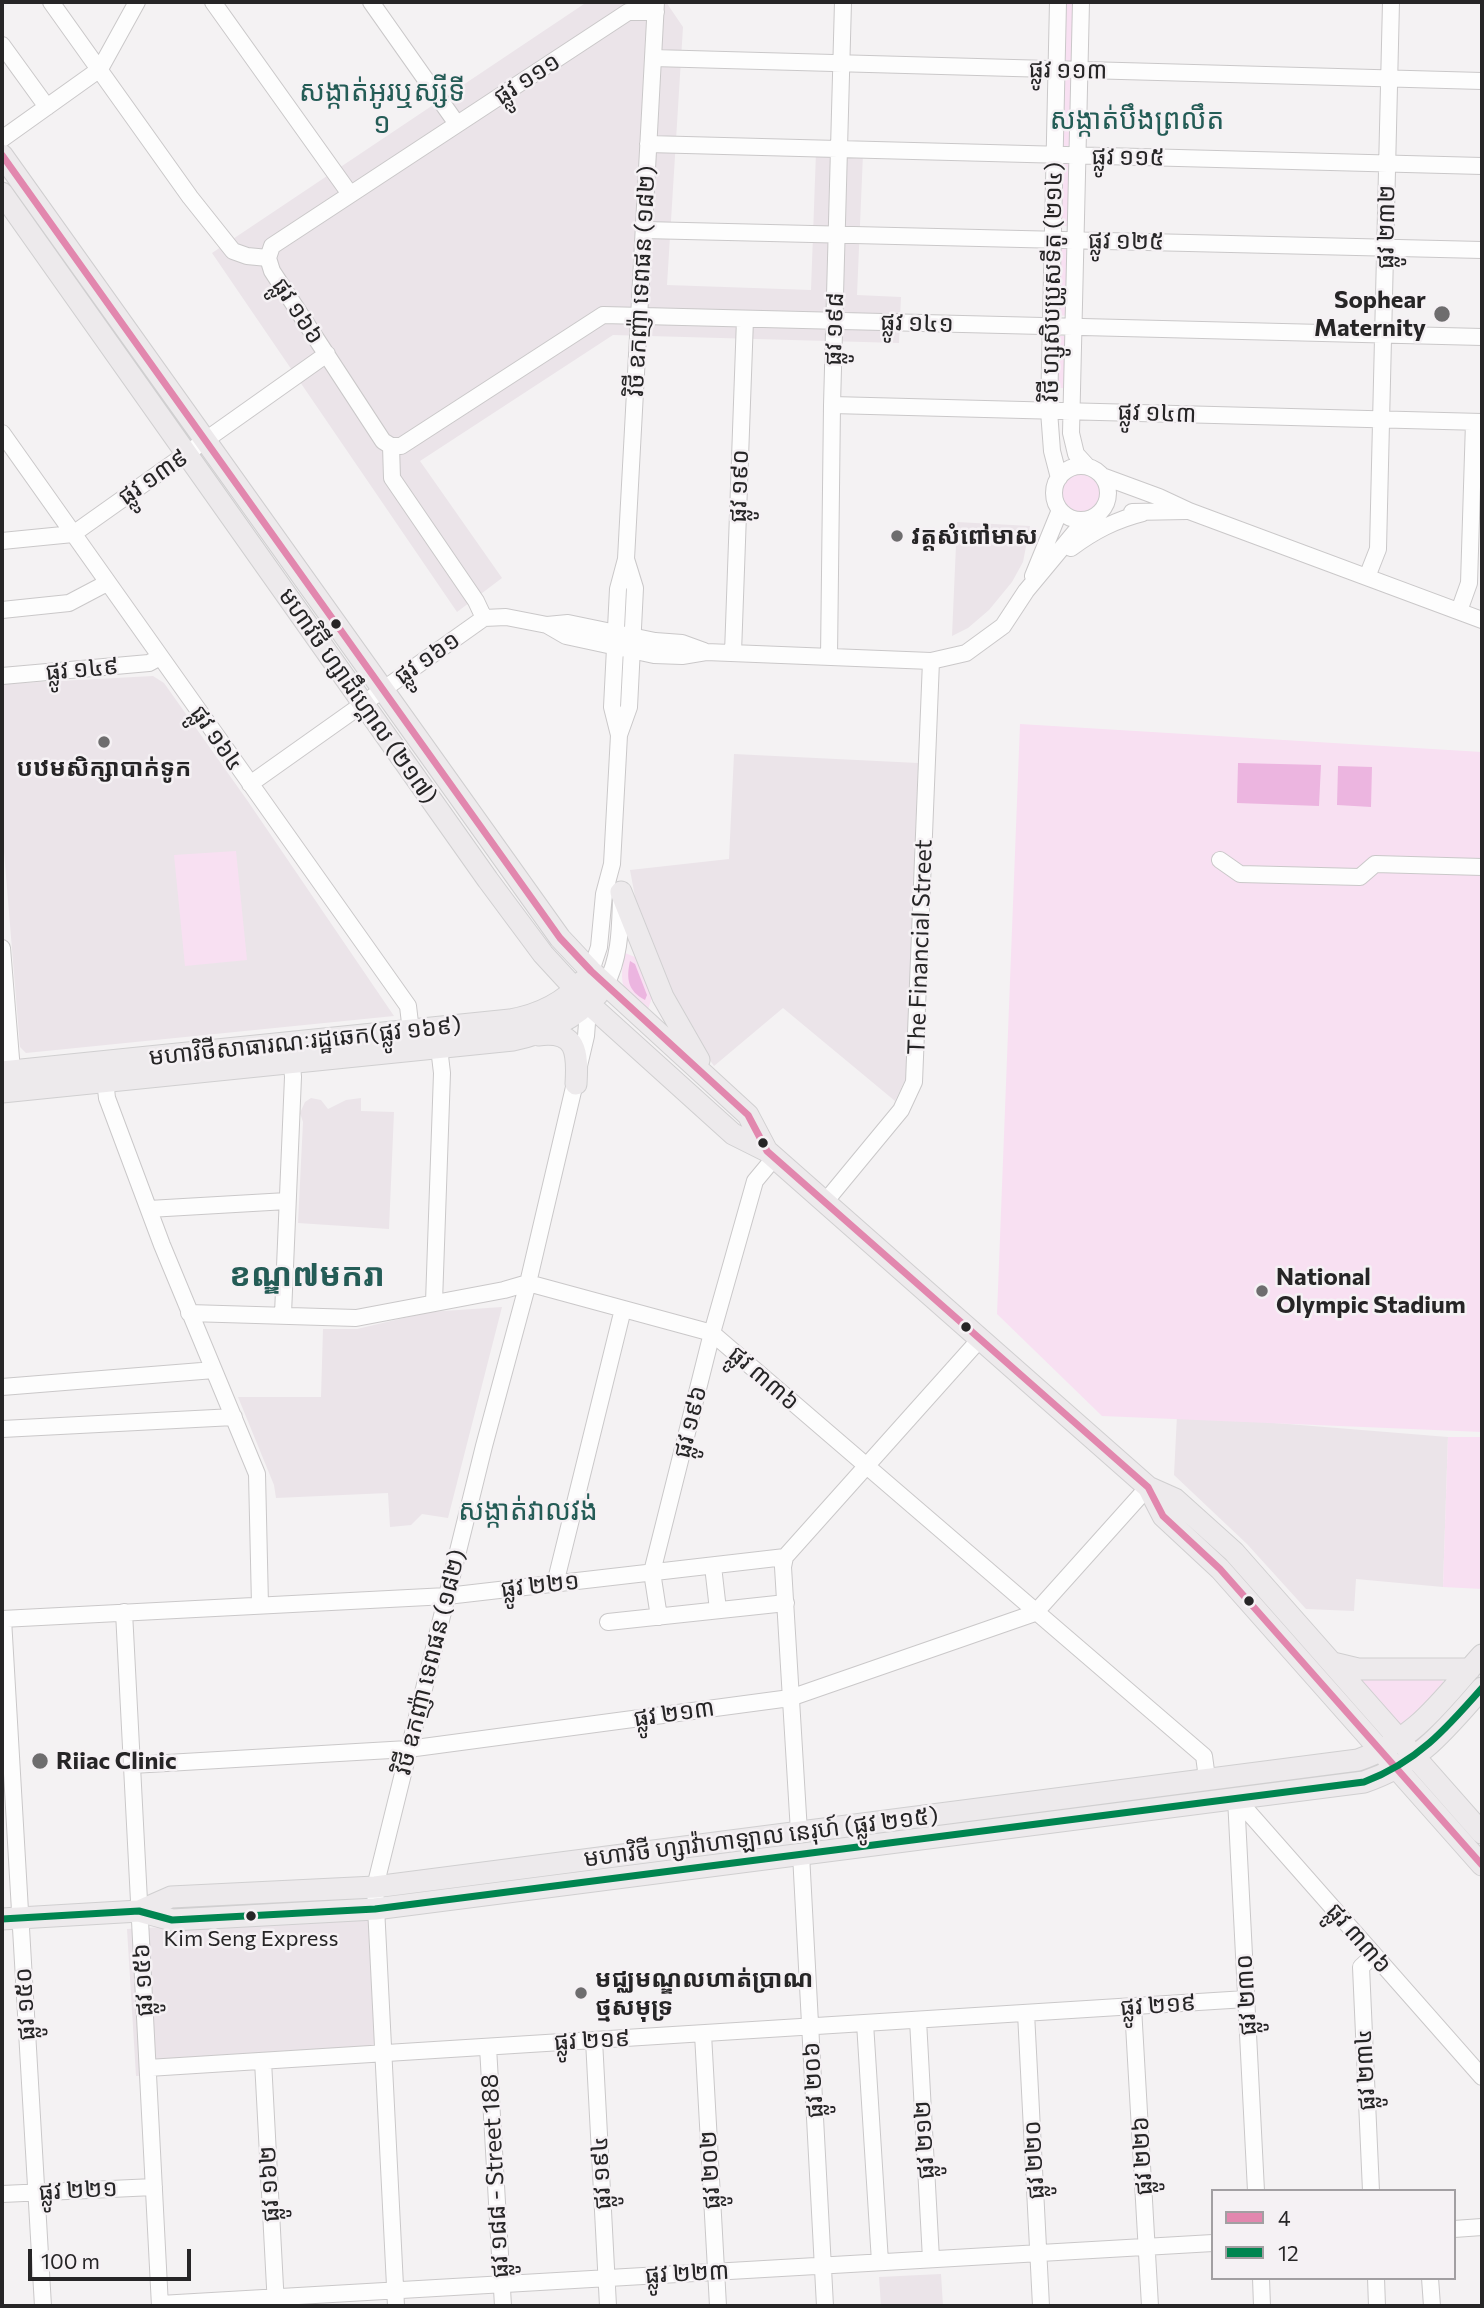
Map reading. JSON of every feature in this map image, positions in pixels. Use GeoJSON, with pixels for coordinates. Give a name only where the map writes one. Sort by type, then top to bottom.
{"type":"FeatureCollection","features":[{"type":"Feature","properties":{"kind":"main road","name":"មហាវិថី ហ្សាដឹហ្គោល (២១៧)"},"geometry":{"type":"LineString","coordinates":[[2,155],[560,938],[598,978],[748,1115],[771,1154]]}},
{"type":"Feature","properties":{"kind":"main road","name":"មហាវិថី ហ្សាដឹហ្គោល (២១៧)"},"geometry":{"type":"LineString","coordinates":[[2,193],[543,954],[582,997],[733,1134],[771,1154],[1148,1487],[1175,1499],[1234,1552],[1333,1663],[1391,1745]]}},
{"type":"Feature","properties":{"kind":"main road"},"geometry":{"type":"LineString","coordinates":[[488,880],[508,866]]}},
{"type":"Feature","properties":{"kind":"main road"},"geometry":{"type":"LineString","coordinates":[[621,892],[663,996],[715,1085]]}},
{"type":"Feature","properties":{"kind":"main road","name":"មហាវិថីសាធារណៈរដ្ឋឆេក(ផ្លូវ ១៦៩)"},"geometry":{"type":"LineString","coordinates":[[2,1092],[104,1072],[438,1038],[529,1037],[561,1024],[598,978]]}},
{"type":"Feature","properties":{"kind":"main road","name":"មហាវិថីសាធារណៈរដ្ឋឆេក(ផ្លូវ ១៦៩)"},"geometry":{"type":"LineString","coordinates":[[438,1038],[523,1018],[582,997]]}},
{"type":"Feature","properties":{"kind":"main road"},"geometry":{"type":"LineString","coordinates":[[529,1037],[555,1034],[570,1042],[576,1050],[576,1083]]}},
{"type":"Feature","properties":{"kind":"main road","name":"មហាវិថីសាធារណៈរដ្ឋឆេក(ផ្លូវ ១៦៩)"},"geometry":{"type":"LineString","coordinates":[[7,1072],[104,1072]]}},
{"type":"Feature","properties":{"kind":"main road","name":"មហាវិថី ហ្សាដឹហ្គោល (២១៧)"},"geometry":{"type":"LineString","coordinates":[[1148,1487],[1163,1516],[1220,1569],[1407,1763]]}},
{"type":"Feature","properties":{"kind":"main road"},"geometry":{"type":"LineString","coordinates":[[1333,1663],[1358,1669],[1476,1662]]}},
{"type":"Feature","properties":{"kind":"main road","name":"មហាវិថី ហ្សាវ៉ាហាឡាល នេរុហ៍ (ផ្លូវ ២១៥)"},"geometry":{"type":"LineString","coordinates":[[139,1911],[171,1897],[375,1887],[1358,1760],[1391,1745],[1424,1721],[1476,1662]]}},
{"type":"Feature","properties":{"kind":"main road","name":"មហាវិថី ហ្សាវ៉ាហាឡាល នេរុហ៍ (ផ្លូវ ២១៥)"},"geometry":{"type":"LineString","coordinates":[[11,1918],[139,1911],[172,1920],[375,1909],[1364,1782],[1407,1763],[1439,1736],[1482,1688]]}},
{"type":"Feature","properties":{"kind":"main road"},"geometry":{"type":"LineString","coordinates":[[1407,1763],[1481,1830]]}},
{"type":"Feature","properties":{"kind":"main road"},"geometry":{"type":"LineString","coordinates":[[1407,1763],[1482,1865]]}},
{"type":"Feature","properties":{"kind":"street","name":"ផ្លូវ ១៦៦"},"geometry":{"type":"LineString","coordinates":[[51,2],[190,197],[233,251],[247,256],[268,258],[272,271],[383,441],[391,446]]}},
{"type":"Feature","properties":{"kind":"street"},"geometry":{"type":"LineString","coordinates":[[2,139],[100,69],[137,2]]}},
{"type":"Feature","properties":{"kind":"street"},"geometry":{"type":"LineString","coordinates":[[213,2],[350,194]]}},
{"type":"Feature","properties":{"kind":"street"},"geometry":{"type":"LineString","coordinates":[[371,2],[457,124]]}},
{"type":"Feature","properties":{"kind":"street","name":"ផ្លូវ ១៩៨"},"geometry":{"type":"LineString","coordinates":[[829,657],[832,405],[843,2]]}},
{"type":"Feature","properties":{"kind":"street","name":"វិថី ហ្សូសិបប្រូសទីតូ (២១៤)"},"geometry":{"type":"LineString","coordinates":[[1058,2],[1049,411],[1052,451],[1059,478]]}},
{"type":"Feature","properties":{"kind":"street"},"geometry":{"type":"LineString","coordinates":[[1081,2],[1072,411],[1072,444],[1076,454],[1102,476],[1482,620]]}},
{"type":"Feature","properties":{"kind":"street","name":"ផ្លូវ ២៣២"},"geometry":{"type":"LineString","coordinates":[[1367,577],[1378,549],[1391,2]]}},
{"type":"Feature","properties":{"kind":"street","name":"ផ្លូវ ១១១"},"geometry":{"type":"LineString","coordinates":[[268,258],[272,246],[628,12],[656,7]]}},
{"type":"Feature","properties":{"kind":"street","name":"វិថី ឧកញ៉ា ទេពផន (១៨២)"},"geometry":{"type":"LineString","coordinates":[[620,735],[612,707],[615,639],[618,589],[626,559],[656,7]]}},
{"type":"Feature","properties":{"kind":"street"},"geometry":{"type":"LineString","coordinates":[[2,45],[47,107]]}},
{"type":"Feature","properties":{"kind":"street","name":"ផ្លូវ ១១៣"},"geometry":{"type":"LineString","coordinates":[[653,58],[1482,81]]}},
{"type":"Feature","properties":{"kind":"street","name":"ផ្លូវ ១១៥"},"geometry":{"type":"LineString","coordinates":[[649,144],[1482,166]]}},
{"type":"Feature","properties":{"kind":"street","name":"ផ្លូវ ១២៥"},"geometry":{"type":"LineString","coordinates":[[644,230],[1482,250]]}},
{"type":"Feature","properties":{"kind":"street","name":"ផ្លូវ ១៤១"},"geometry":{"type":"LineString","coordinates":[[391,446],[401,446],[603,315],[1482,337]]}},
{"type":"Feature","properties":{"kind":"street","name":"ផ្លូវ ១៩០"},"geometry":{"type":"LineString","coordinates":[[733,653],[745,319]]}},
{"type":"Feature","properties":{"kind":"street","name":"ផ្លូវ ១៣៩"},"geometry":{"type":"LineString","coordinates":[[2,541],[73,534],[327,355]]}},
{"type":"Feature","properties":{"kind":"street","name":"ផ្លូវ ១៤៣"},"geometry":{"type":"LineString","coordinates":[[832,405],[1478,422]]}},
{"type":"Feature","properties":{"kind":"street"},"geometry":{"type":"LineString","coordinates":[[1459,611],[1469,583],[1478,422]]}},
{"type":"Feature","properties":{"kind":"street","name":"ផ្លូវ ១៦៤"},"geometry":{"type":"LineString","coordinates":[[2,433],[9,453],[73,534],[408,1006],[412,1041]]}},
{"type":"Feature","properties":{"kind":"street"},"geometry":{"type":"LineString","coordinates":[[391,446],[392,478],[476,601],[484,618]]}},
{"type":"Feature","properties":{"kind":"street"},"geometry":{"type":"LineString","coordinates":[[1087,466],[1069,469],[1059,478],[1054,491],[1060,510],[1070,518],[1085,520],[1098,515],[1103,509],[1109,492],[1102,476]]}},
{"type":"Feature","properties":{"kind":"street"},"geometry":{"type":"LineString","coordinates":[[1103,509],[1143,513],[1189,511]]}},
{"type":"Feature","properties":{"kind":"street","name":"ផ្លូវ ១៦១"},"geometry":{"type":"LineString","coordinates":[[1026,591],[1060,510]]}},
{"type":"Feature","properties":{"kind":"street"},"geometry":{"type":"LineString","coordinates":[[1045,569],[1089,534],[1116,519],[1143,513]]}},
{"type":"Feature","properties":{"kind":"street","name":"ផ្លូវ ១៦១"},"geometry":{"type":"LineString","coordinates":[[250,784],[484,618],[506,617],[547,625],[568,623],[632,643],[654,655],[682,656],[706,652],[931,661],[966,653],[1003,626],[1026,591],[1085,520]]}},
{"type":"Feature","properties":{"kind":"street","name":"វិថី ឧកញ៉ា ទេពផន (១៨២)"},"geometry":{"type":"LineString","coordinates":[[612,864],[621,892],[618,949],[612,972],[598,978],[604,894],[612,864],[620,735],[629,707],[635,588],[626,559]]}},
{"type":"Feature","properties":{"kind":"street"},"geometry":{"type":"LineString","coordinates":[[2,610],[69,603],[107,583]]}},
{"type":"Feature","properties":{"kind":"street","name":"ផ្លូវ ១៤៩"},"geometry":{"type":"LineString","coordinates":[[2,676],[149,663],[160,657]]}},
{"type":"Feature","properties":{"kind":"street","name":"The Financial Street"},"geometry":{"type":"LineString","coordinates":[[825,1202],[901,1111],[914,1082],[931,661]]}},
{"type":"Feature","properties":{"kind":"street"},"geometry":{"type":"LineString","coordinates":[[1220,860],[1240,874],[1360,877],[1375,864],[1482,867]]}},
{"type":"Feature","properties":{"kind":"street"},"geometry":{"type":"LineString","coordinates":[[2,948],[7,1072]]}},
{"type":"Feature","properties":{"kind":"street","name":"វិថី ឧកញ៉ា ទេពផន (១៨២)"},"geometry":{"type":"LineString","coordinates":[[396,2298],[375,1887],[576,1083],[586,1037],[582,997]]}},
{"type":"Feature","properties":{"kind":"street"},"geometry":{"type":"LineString","coordinates":[[434,1302],[442,1073],[438,1038]]}},
{"type":"Feature","properties":{"kind":"street"},"geometry":{"type":"LineString","coordinates":[[283,1314],[291,1053]]}},
{"type":"Feature","properties":{"kind":"street"},"geometry":{"type":"LineString","coordinates":[[104,1072],[107,1098],[149,1209],[189,1313],[257,1474],[260,1605]]}},
{"type":"Feature","properties":{"kind":"street","name":"ផ្លូវ ១៩៦"},"geometry":{"type":"LineString","coordinates":[[652,1572],[712,1333],[755,1181],[771,1154]]}},
{"type":"Feature","properties":{"kind":"street"},"geometry":{"type":"LineString","coordinates":[[149,1209],[287,1200]]}},
{"type":"Feature","properties":{"kind":"street"},"geometry":{"type":"LineString","coordinates":[[189,1313],[356,1318],[528,1283]]}},
{"type":"Feature","properties":{"kind":"street","name":"ផ្លូវ ៣៣៦"},"geometry":{"type":"LineString","coordinates":[[528,1283],[712,1333],[1204,1756],[1208,1778]]}},
{"type":"Feature","properties":{"kind":"street"},"geometry":{"type":"LineString","coordinates":[[555,1584],[623,1310]]}},
{"type":"Feature","properties":{"kind":"street"},"geometry":{"type":"LineString","coordinates":[[799,1832],[783,1567],[785,1557],[980,1339]]}},
{"type":"Feature","properties":{"kind":"street"},"geometry":{"type":"LineString","coordinates":[[2,1387],[214,1370]]}},
{"type":"Feature","properties":{"kind":"street"},"geometry":{"type":"LineString","coordinates":[[2,1429],[234,1417]]}},
{"type":"Feature","properties":{"kind":"street","name":"ផ្លូវ ២១៣"},"geometry":{"type":"LineString","coordinates":[[132,1765],[408,1749],[790,1698],[1035,1613],[1148,1487]]}},
{"type":"Feature","properties":{"kind":"street","name":"ផ្លូវ ២២១"},"geometry":{"type":"LineString","coordinates":[[2,1619],[447,1596],[785,1557]]}},
{"type":"Feature","properties":{"kind":"street"},"geometry":{"type":"LineString","coordinates":[[713,1566],[718,1610]]}},
{"type":"Feature","properties":{"kind":"street"},"geometry":{"type":"LineString","coordinates":[[652,1572],[659,1617]]}},
{"type":"Feature","properties":{"kind":"street"},"geometry":{"type":"LineString","coordinates":[[608,1622],[786,1603]]}},
{"type":"Feature","properties":{"kind":"street","name":"ផ្លូវ ១៥៦"},"geometry":{"type":"LineString","coordinates":[[124,1612],[160,2305]]}},
{"type":"Feature","properties":{"kind":"street","name":"ផ្លូវ ១៥០"},"geometry":{"type":"LineString","coordinates":[[2,1619],[11,1918],[36,2193],[43,2306]]}},
{"type":"Feature","properties":{"kind":"street","name":"ផ្លូវ ៣៣៦"},"geometry":{"type":"LineString","coordinates":[[1236,1798],[1482,2077]]}},
{"type":"Feature","properties":{"kind":"street","name":"ផ្លូវ ២៣០"},"geometry":{"type":"LineString","coordinates":[[1236,1798],[1256,2189]]}},
{"type":"Feature","properties":{"kind":"street","name":"ផ្លូវ ២០៦"},"geometry":{"type":"LineString","coordinates":[[800,1854],[825,2306]]}},
{"type":"Feature","properties":{"kind":"street","name":"ផ្លូវ ២៣៤"},"geometry":{"type":"LineString","coordinates":[[1371,2189],[1360,1967],[1374,1955]]}},
{"type":"Feature","properties":{"kind":"street","name":"ផ្លូវ ២១៩"},"geometry":{"type":"LineString","coordinates":[[148,2068],[1246,2000]]}},
{"type":"Feature","properties":{"kind":"street","name":"ផ្លូវ ២២៦"},"geometry":{"type":"LineString","coordinates":[[1133,2007],[1150,2306]]}},
{"type":"Feature","properties":{"kind":"street","name":"ផ្លូវ ២២០"},"geometry":{"type":"LineString","coordinates":[[1026,2013],[1041,2306]]}},
{"type":"Feature","properties":{"kind":"street","name":"ផ្លូវ ២១២"},"geometry":{"type":"LineString","coordinates":[[918,2020],[931,2259]]}},
{"type":"Feature","properties":{"kind":"street"},"geometry":{"type":"LineString","coordinates":[[865,2023],[880,2262]]}},
{"type":"Feature","properties":{"kind":"street","name":"ផ្លូវ ២០២"},"geometry":{"type":"LineString","coordinates":[[703,2034],[718,2306]]}},
{"type":"Feature","properties":{"kind":"street","name":"ផ្លូវ ១៩៤"},"geometry":{"type":"LineString","coordinates":[[594,2040],[608,2306]]}},
{"type":"Feature","properties":{"kind":"street","name":"ផ្លូវ ១៨៨ - Street 188"},"geometry":{"type":"LineString","coordinates":[[488,2047],[503,2306]]}},
{"type":"Feature","properties":{"kind":"street","name":"ផ្លូវ ១៦២"},"geometry":{"type":"LineString","coordinates":[[263,2061],[275,2302]]}},
{"type":"Feature","properties":{"kind":"street","name":"ផ្លូវ ២២១"},"geometry":{"type":"LineString","coordinates":[[2,2194],[154,2187]]}},
{"type":"Feature","properties":{"kind":"street"},"geometry":{"type":"LineString","coordinates":[[1456,2229],[1482,2227]]}},
{"type":"Feature","properties":{"kind":"street","name":"ផ្លូវ ២២៣"},"geometry":{"type":"LineString","coordinates":[[160,2305],[396,2298],[501,2284],[1211,2243]]}},
{"type":"Feature","properties":{"kind":"street"},"geometry":{"type":"LineString","coordinates":[[1261,2280],[1262,2306]]}},
{"type":"Feature","properties":{"kind":"street"},"geometry":{"type":"LineString","coordinates":[[1376,2280],[1377,2306]]}},
{"type":"Feature","properties":{"kind":"street"},"geometry":{"type":"LineString","coordinates":[[1430,2280],[1432,2306]]}},
{"type":"Feature","properties":{"kind":"shaded area"},"geometry":{"type":"Polygon","coordinates":[[[587,2],[666,2],[683,27],[667,285],[811,290],[816,152],[863,154],[857,295],[901,297],[899,343],[613,335],[420,461],[502,578],[457,612],[212,253],[587,2]]]}},
{"type":"Feature","properties":{"kind":"shaded area"},"geometry":{"type":"Polygon","coordinates":[[[1066,2],[1075,2],[1073,62],[1064,61],[1066,2]]]}},
{"type":"Feature","properties":{"kind":"shaded area"},"geometry":{"type":"Polygon","coordinates":[[[1063,78],[1074,78],[1072,148],[1061,147],[1063,78]]]}},
{"type":"Feature","properties":{"kind":"shaded area"},"geometry":{"type":"Polygon","coordinates":[[[1060,162],[1071,162],[1069,226],[1059,226],[1060,162]]]}},
{"type":"Feature","properties":{"kind":"shaded area"},"geometry":{"type":"Polygon","coordinates":[[[1059,243],[1070,244],[1068,316],[1057,315],[1059,243]]]}},
{"type":"Feature","properties":{"kind":"shaded area"},"geometry":{"type":"Polygon","coordinates":[[[1057,336],[1067,336],[1066,388],[1056,388],[1057,336]]]}},
{"type":"Feature","properties":{"kind":"shaded area"},"geometry":{"type":"Polygon","coordinates":[[[1079,474],[1094,481],[1101,496],[1094,511],[1079,518],[1064,511],[1057,496],[1064,481],[1079,474]]]}},
{"type":"Feature","properties":{"kind":"shaded area"},"geometry":{"type":"Polygon","coordinates":[[[957,522],[1030,526],[1023,562],[1012,582],[989,610],[968,628],[952,636],[957,522]]]}},
{"type":"Feature","properties":{"kind":"shaded area"},"geometry":{"type":"Polygon","coordinates":[[[153,676],[164,683],[247,800],[394,1016],[26,1053],[20,1047],[2,827],[2,684],[153,676]]]}},
{"type":"Feature","properties":{"kind":"shaded area"},"geometry":{"type":"Polygon","coordinates":[[[1020,724],[1482,752],[1482,1432],[1102,1416],[997,1314],[1020,724]]]}},
{"type":"Feature","properties":{"kind":"shaded area"},"geometry":{"type":"Polygon","coordinates":[[[734,754],[918,763],[906,1078],[895,1101],[783,1008],[714,1066],[683,1022],[640,923],[630,870],[729,859],[734,754]]]}},
{"type":"Feature","properties":{"kind":"shaded area"},"geometry":{"type":"Polygon","coordinates":[[[1238,763],[1321,765],[1319,806],[1237,803],[1238,763]]]}},
{"type":"Feature","properties":{"kind":"shaded area"},"geometry":{"type":"Polygon","coordinates":[[[1338,766],[1372,767],[1371,807],[1337,805],[1338,766]]]}},
{"type":"Feature","properties":{"kind":"shaded area"},"geometry":{"type":"Polygon","coordinates":[[[236,851],[247,960],[185,966],[174,855],[236,851]]]}},
{"type":"Feature","properties":{"kind":"shaded area"},"geometry":{"type":"Polygon","coordinates":[[[625,953],[640,959],[653,995],[648,1009],[632,998],[624,987],[622,972],[625,953]]]}},
{"type":"Feature","properties":{"kind":"shaded area"},"geometry":{"type":"Polygon","coordinates":[[[630,961],[635,964],[647,995],[645,1000],[635,993],[630,984],[630,961]]]}},
{"type":"Feature","properties":{"kind":"shaded area"},"geometry":{"type":"Polygon","coordinates":[[[311,1098],[321,1100],[328,1109],[346,1100],[361,1098],[361,1111],[394,1112],[389,1229],[298,1223],[303,1122],[300,1113],[305,1102],[311,1098]]]}},
{"type":"Feature","properties":{"kind":"shaded area"},"geometry":{"type":"Polygon","coordinates":[[[502,1307],[448,1518],[422,1514],[411,1525],[390,1527],[388,1493],[276,1498],[274,1485],[238,1397],[321,1397],[323,1329],[357,1329],[429,1312],[502,1307]]]}},
{"type":"Feature","properties":{"kind":"shaded area"},"geometry":{"type":"Polygon","coordinates":[[[1177,1415],[1448,1437],[1443,1587],[1356,1579],[1354,1611],[1306,1609],[1247,1544],[1174,1475],[1177,1415]]]}},
{"type":"Feature","properties":{"kind":"shaded area"},"geometry":{"type":"Polygon","coordinates":[[[1448,1437],[1482,1437],[1482,1589],[1443,1587],[1448,1437]]]}},
{"type":"Feature","properties":{"kind":"shaded area"},"geometry":{"type":"Polygon","coordinates":[[[1367,1677],[1438,1678],[1444,1682],[1443,1690],[1402,1729],[1365,1687],[1362,1681],[1367,1677]]]}},
{"type":"Feature","properties":{"kind":"shaded area"},"geometry":{"type":"Polygon","coordinates":[[[382,1915],[390,2060],[136,2076],[127,1929],[382,1915]]]}},
{"type":"Feature","properties":{"kind":"shaded area"},"geometry":{"type":"Polygon","coordinates":[[[941,2274],[943,2306],[881,2306],[879,2277],[941,2274]]]}},
{"type":"Feature","properties":{"kind":"transit line","name":"4"},"geometry":{"type":"LineString","coordinates":[[2,155],[560,938],[591,971],[748,1115],[767,1151],[1148,1487],[1163,1516],[1220,1569],[1482,1865]]}},
{"type":"Feature","properties":{"kind":"transit line","name":"12"},"geometry":{"type":"LineString","coordinates":[[2,1919],[139,1911],[172,1920],[375,1909],[1364,1782],[1400,1765],[1429,1743],[1482,1688]]}},
{"type":"Feature","properties":{"kind":"place","name":"Sophear Maternity"},"geometry":{"type":"Point","coordinates":[1442,314]}},
{"type":"Feature","properties":{"kind":"place","name":"វត្តសំពៅមាស"},"geometry":{"type":"Point","coordinates":[897,536]}},
{"type":"Feature","properties":{"kind":"place","name":"បឋមសិក្សាបាក់ទូក"},"geometry":{"type":"Point","coordinates":[104,742]}},
{"type":"Feature","properties":{"kind":"place","name":"National Olympic Stadium"},"geometry":{"type":"Point","coordinates":[1262,1291]}},
{"type":"Feature","properties":{"kind":"place","name":"Riiac Clinic"},"geometry":{"type":"Point","coordinates":[40,1761]}},
{"type":"Feature","properties":{"kind":"place","name":"Kim Seng Express"},"geometry":{"type":"Point","coordinates":[251,1916]}},
{"type":"Feature","properties":{"kind":"place","name":"មជ្ឈមណ្ឌលហាត់ប្រាណ ថ្មសមុទ្រ"},"geometry":{"type":"Point","coordinates":[581,1993]}},
{"type":"Feature","properties":{"kind":"district","name":"សង្កាត់អូរឬស្សីទី ១"},"geometry":{"type":"Point","coordinates":[382,108]}},
{"type":"Feature","properties":{"kind":"district","name":"សង្កាត់បឹងព្រលឹត"},"geometry":{"type":"Point","coordinates":[1137,120]}},
{"type":"Feature","properties":{"kind":"district","name":"ខណ្ឌ៧មករា"},"geometry":{"type":"Point","coordinates":[307,1275]}},
{"type":"Feature","properties":{"kind":"district","name":"សង្កាត់វាលវង់"},"geometry":{"type":"Point","coordinates":[528,1511]}}]}
